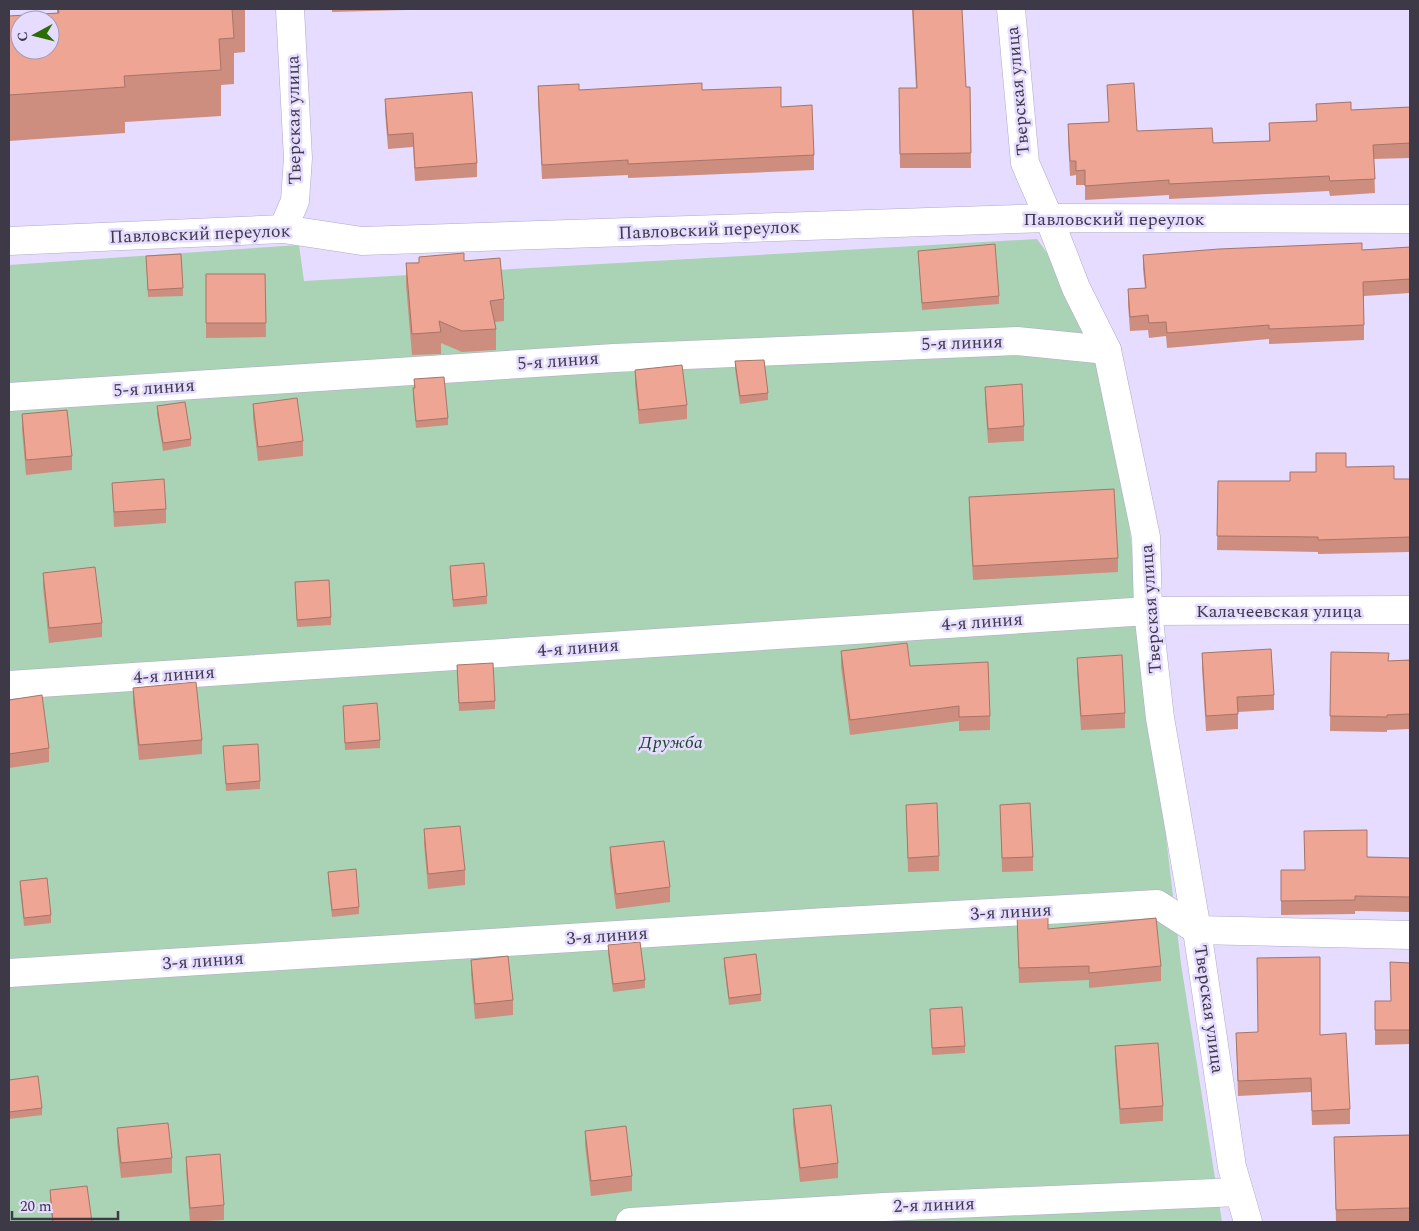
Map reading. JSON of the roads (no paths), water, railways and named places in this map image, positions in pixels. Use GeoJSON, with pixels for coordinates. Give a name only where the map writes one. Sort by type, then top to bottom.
{"type":"FeatureCollection","features":[{"type":"Feature","properties":{"kind":"street","name":"Тверская улица"},"geometry":{"type":"LineString","coordinates":[[283,228],[295,201],[298,158],[290,9]]}},
{"type":"Feature","properties":{"kind":"street","name":"Тверская улица"},"geometry":{"type":"LineString","coordinates":[[1011,9],[1025,163],[1050,218],[1076,288],[1107,350],[1146,537],[1148,612],[1160,718],[1198,930],[1232,1167],[1248,1222]]}},
{"type":"Feature","properties":{"kind":"street","name":"Павловский переулок"},"geometry":{"type":"LineString","coordinates":[[9,241],[283,228],[362,241],[1050,218],[1410,219]]}},
{"type":"Feature","properties":{"kind":"street","name":"5-я линия"},"geometry":{"type":"LineString","coordinates":[[9,397],[634,357],[1017,341],[1107,350]]}},
{"type":"Feature","properties":{"kind":"street","name":"Калачеевская улица"},"geometry":{"type":"LineString","coordinates":[[1148,612],[1410,610]]}},
{"type":"Feature","properties":{"kind":"street","name":"4-я линия"},"geometry":{"type":"LineString","coordinates":[[9,686],[1148,612]]}},
{"type":"Feature","properties":{"kind":"street","name":"3-я линия"},"geometry":{"type":"LineString","coordinates":[[9,974],[826,922],[1158,904],[1198,930]]}},
{"type":"Feature","properties":{"kind":"street"},"geometry":{"type":"LineString","coordinates":[[1198,930],[1410,935]]}},
{"type":"Feature","properties":{"kind":"street","name":"2-я линия"},"geometry":{"type":"LineString","coordinates":[[630,1222],[884,1207],[1239,1192]]}},
{"type":"Feature","properties":{"kind":"park label","name":"Дружба"},"geometry":{"type":"Point","coordinates":[671,742]}}]}
